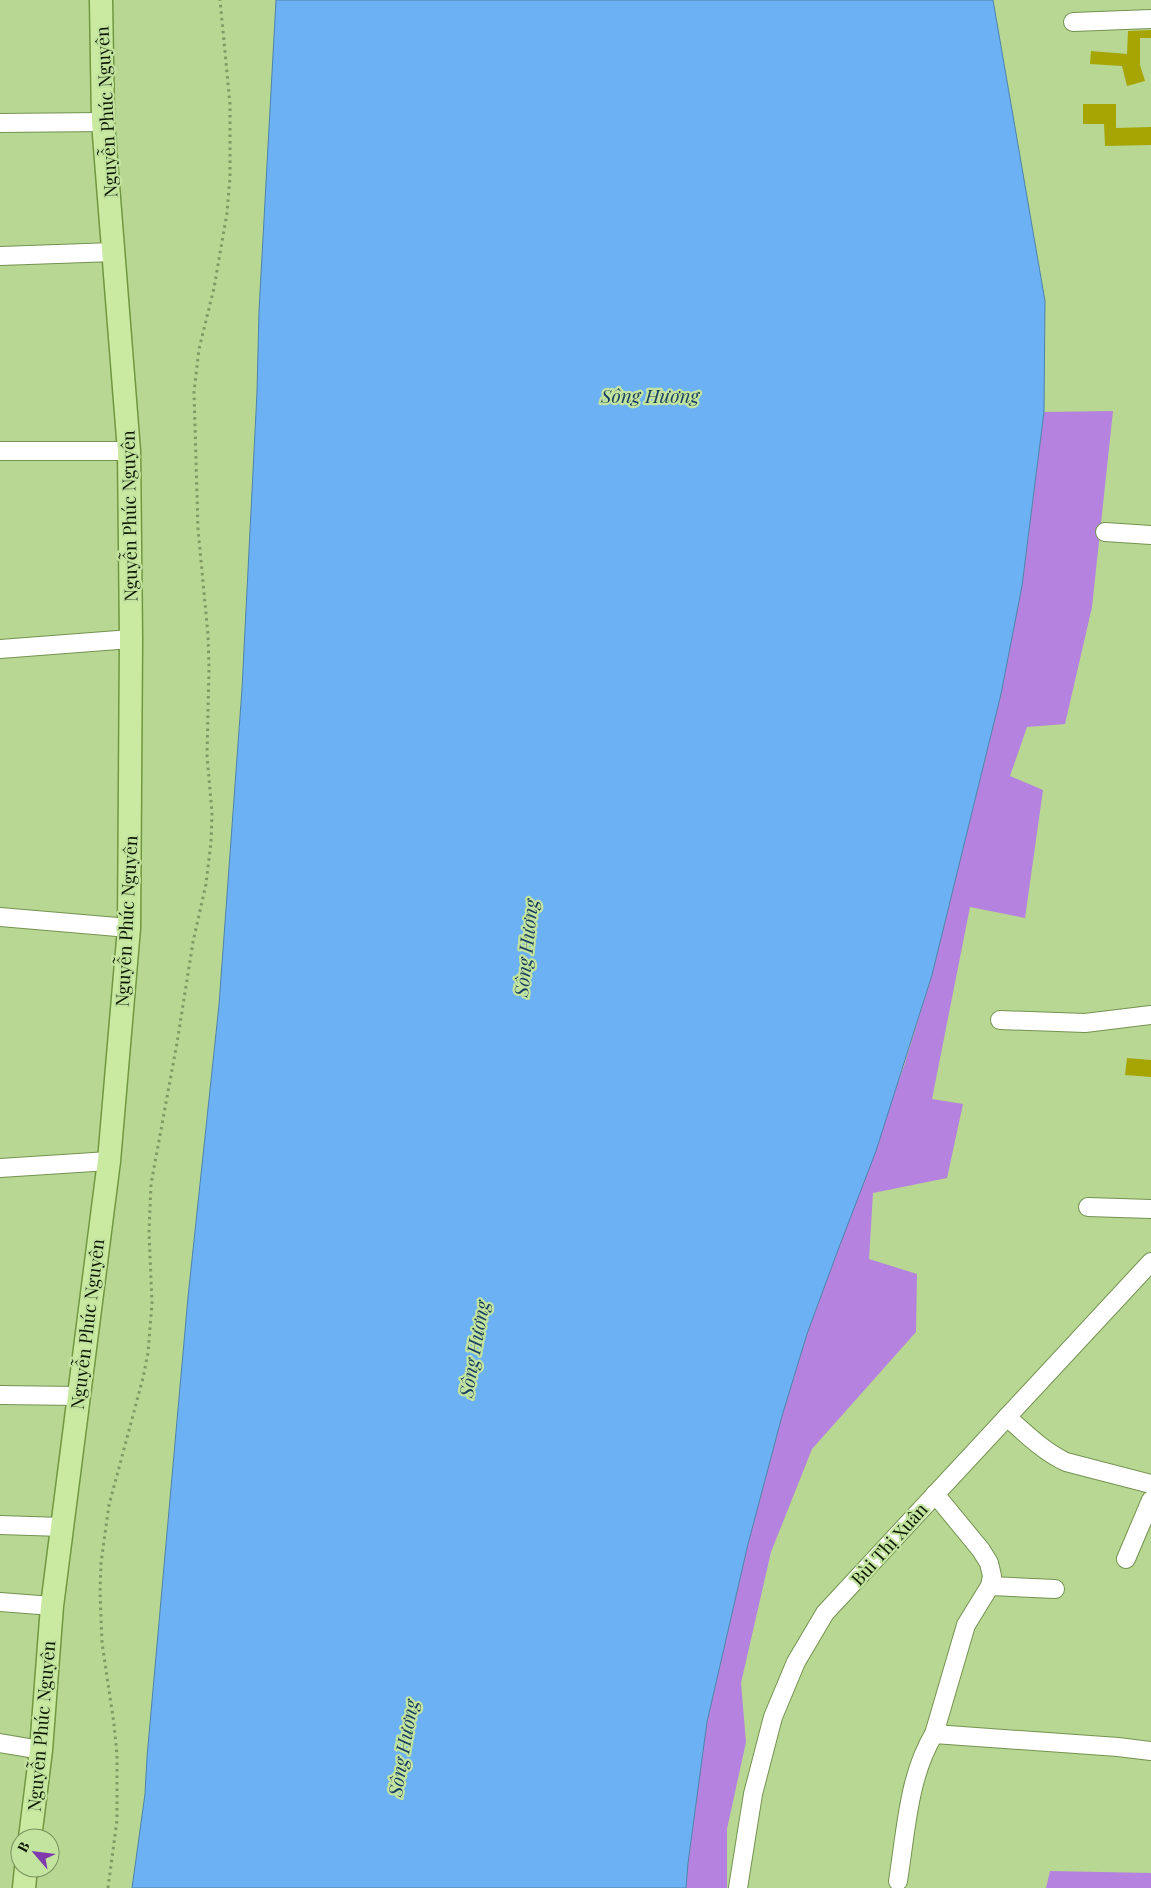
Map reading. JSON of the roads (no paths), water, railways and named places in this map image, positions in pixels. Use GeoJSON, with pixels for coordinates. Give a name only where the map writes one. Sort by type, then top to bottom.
{"type":"FeatureCollection","features":[{"type":"Feature","properties":{"kind":"main road","name":"Nguyễn Phúc Nguyên"},"geometry":{"type":"LineString","coordinates":[[31,1828],[41,1750],[52,1606],[108,1161],[129,928],[131,639],[129,452],[103,122],[101,0]]}},
{"type":"Feature","properties":{"kind":"street"},"geometry":{"type":"LineString","coordinates":[[1073,22],[1151,19]]}},
{"type":"Feature","properties":{"kind":"street"},"geometry":{"type":"LineString","coordinates":[[0,123],[103,122]]}},
{"type":"Feature","properties":{"kind":"street"},"geometry":{"type":"LineString","coordinates":[[0,256],[114,252]]}},
{"type":"Feature","properties":{"kind":"street"},"geometry":{"type":"LineString","coordinates":[[0,451],[129,452]]}},
{"type":"Feature","properties":{"kind":"street"},"geometry":{"type":"LineString","coordinates":[[1105,532],[1151,535]]}},
{"type":"Feature","properties":{"kind":"street"},"geometry":{"type":"LineString","coordinates":[[0,649],[131,639]]}},
{"type":"Feature","properties":{"kind":"street"},"geometry":{"type":"LineString","coordinates":[[0,917],[129,928]]}},
{"type":"Feature","properties":{"kind":"street"},"geometry":{"type":"LineString","coordinates":[[1000,1020],[1085,1023],[1151,1015]]}},
{"type":"Feature","properties":{"kind":"street"},"geometry":{"type":"LineString","coordinates":[[0,1168],[108,1161]]}},
{"type":"Feature","properties":{"kind":"street"},"geometry":{"type":"LineString","coordinates":[[1088,1207],[1151,1209]]}},
{"type":"Feature","properties":{"kind":"street","name":"Bùi Thị Xuân"},"geometry":{"type":"LineString","coordinates":[[738,1888],[752,1794],[773,1717],[796,1662],[825,1613],[1151,1262]]}},
{"type":"Feature","properties":{"kind":"street"},"geometry":{"type":"LineString","coordinates":[[0,1395],[78,1396]]}},
{"type":"Feature","properties":{"kind":"street"},"geometry":{"type":"LineString","coordinates":[[1007,1417],[1035,1442],[1066,1462],[1151,1484]]}},
{"type":"Feature","properties":{"kind":"street"},"geometry":{"type":"LineString","coordinates":[[898,1881],[914,1784],[925,1749],[934,1734],[966,1625],[990,1586],[992,1576],[989,1563],[981,1550],[935,1494]]}},
{"type":"Feature","properties":{"kind":"street"},"geometry":{"type":"LineString","coordinates":[[1126,1559],[1151,1500]]}},
{"type":"Feature","properties":{"kind":"street"},"geometry":{"type":"LineString","coordinates":[[0,1525],[62,1527]]}},
{"type":"Feature","properties":{"kind":"street"},"geometry":{"type":"LineString","coordinates":[[990,1586],[1055,1589]]}},
{"type":"Feature","properties":{"kind":"street"},"geometry":{"type":"LineString","coordinates":[[0,1602],[52,1606]]}},
{"type":"Feature","properties":{"kind":"street"},"geometry":{"type":"LineString","coordinates":[[934,1734],[1151,1751]]}},
{"type":"Feature","properties":{"kind":"street"},"geometry":{"type":"LineString","coordinates":[[0,1743],[41,1750]]}},
{"type":"Feature","properties":{"kind":"water","name":"Sông Hương"},"geometry":{"type":"Polygon","coordinates":[[[276,0],[993,0],[1045,301],[1044,412],[1022,586],[1001,694],[932,975],[876,1151],[807,1334],[782,1416],[748,1544],[707,1722],[686,1888],[132,1888],[145,1794],[188,1297],[219,1005],[242,689],[257,392],[259,311],[276,0]]]}}]}
